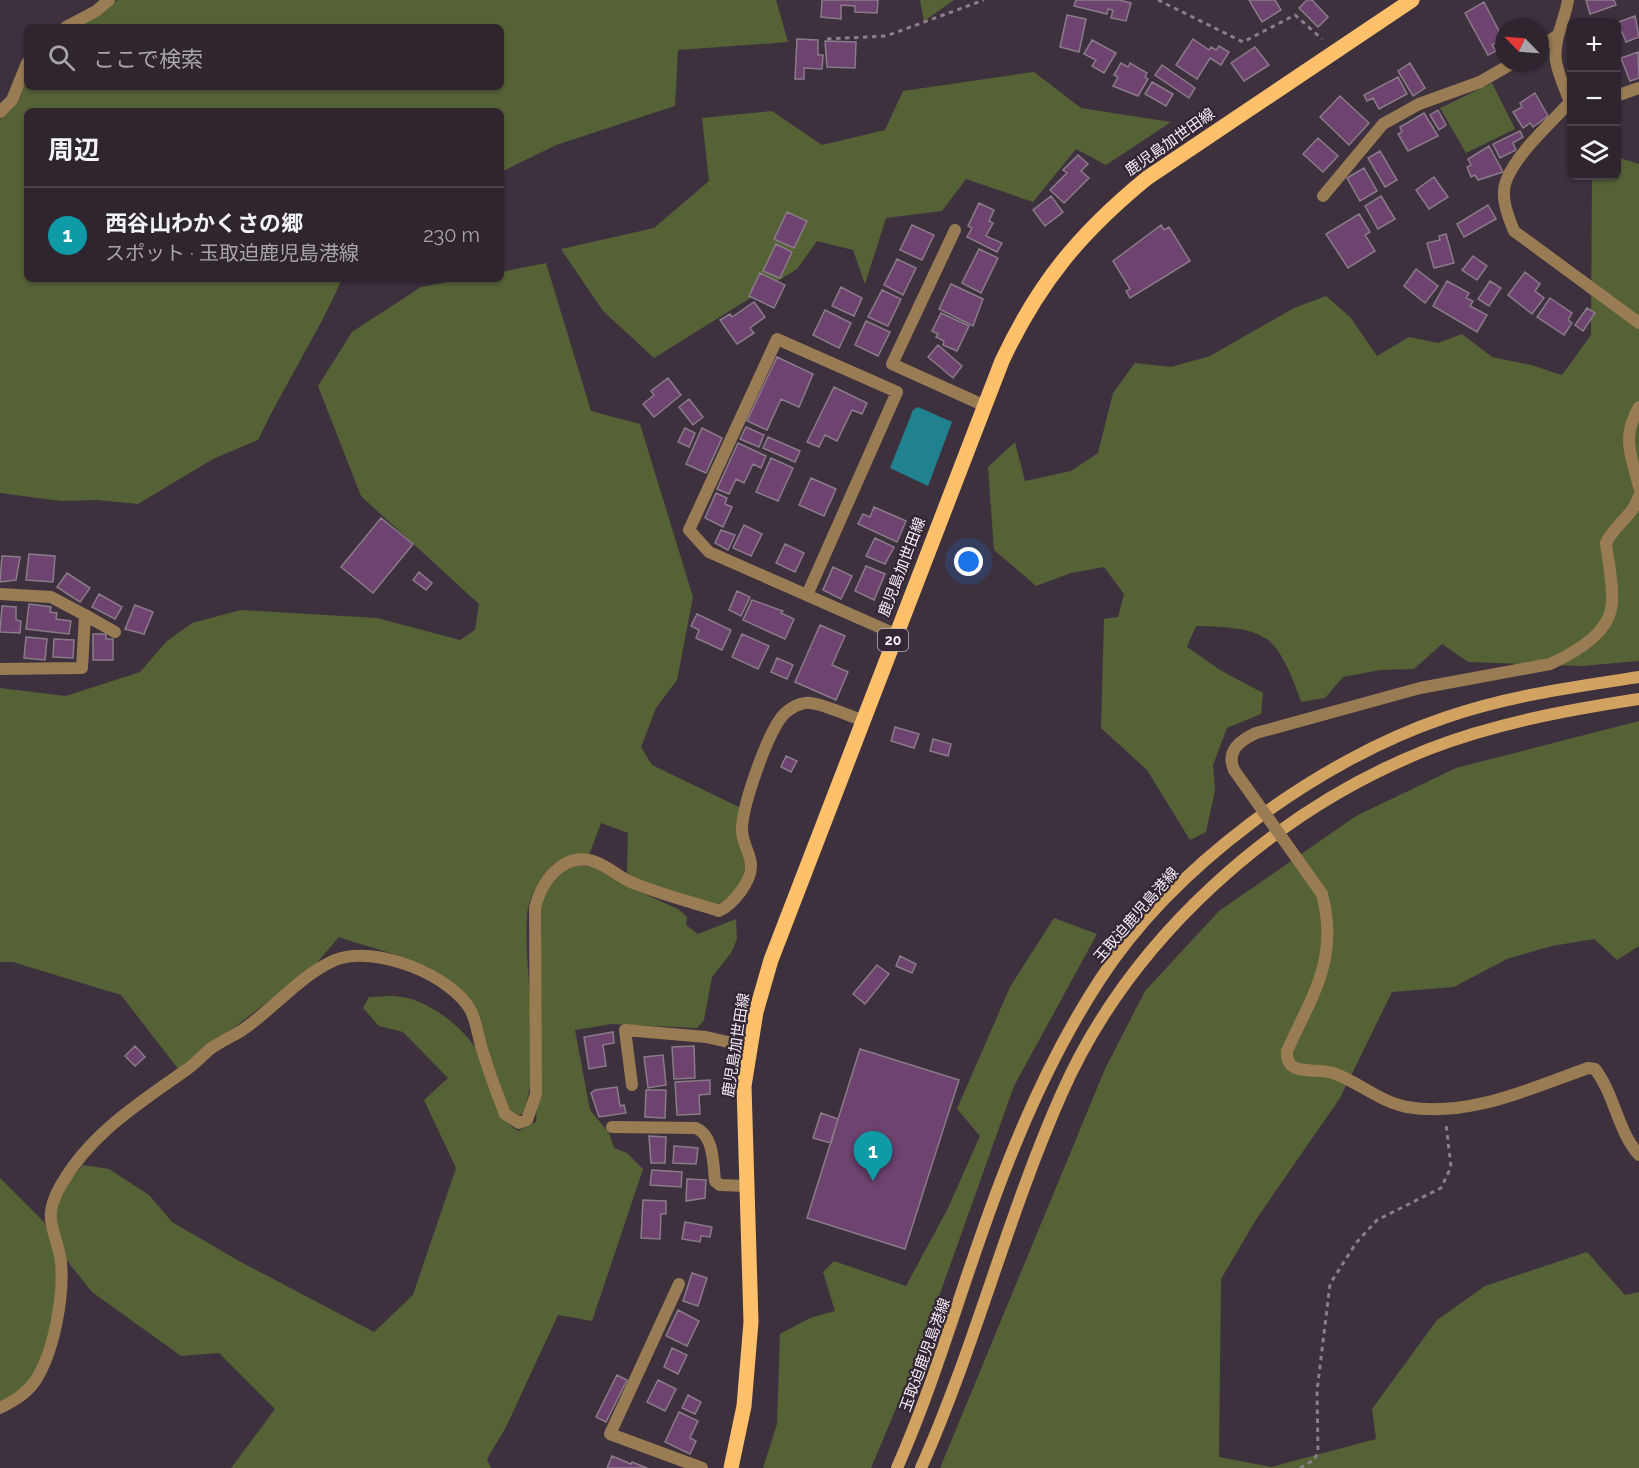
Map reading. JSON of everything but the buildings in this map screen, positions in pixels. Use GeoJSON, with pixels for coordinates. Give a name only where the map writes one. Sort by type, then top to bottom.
{"type":"FeatureCollection","features":[{"type":"Feature","properties":{"kind":"main road","name":"鹿児島加世田線"},"geometry":{"type":"LineString","coordinates":[[731,1468],[744,1406],[751,1322],[744,1086],[756,1012],[771,960],[862,720],[983,405],[1019,325],[1044,284],[1107,210],[1147,178],[1412,0]]}},
{"type":"Feature","properties":{"kind":"main road","name":"玉取迫鹿児島港線"},"geometry":{"type":"LineString","coordinates":[[897,1468],[939,1364],[1006,1166],[1044,1080],[1100,979],[1167,899],[1224,846],[1285,799],[1340,764],[1394,736],[1445,717],[1496,702],[1639,677]]}},
{"type":"Feature","properties":{"kind":"main road"},"geometry":{"type":"LineString","coordinates":[[921,1468],[976,1327],[1028,1173],[1062,1092],[1105,1012],[1148,955],[1198,902],[1247,858],[1303,816],[1376,773],[1428,749],[1470,734],[1581,708],[1639,699]]}},
{"type":"Feature","properties":{"kind":"street"},"geometry":{"type":"LineString","coordinates":[[72,24],[96,11],[109,0]]}},
{"type":"Feature","properties":{"kind":"street"},"geometry":{"type":"LineString","coordinates":[[1567,91],[1556,61],[1558,35],[1569,2]]}},
{"type":"Feature","properties":{"kind":"street"},"geometry":{"type":"LineString","coordinates":[[1549,41],[1558,35]]}},
{"type":"Feature","properties":{"kind":"street"},"geometry":{"type":"LineString","coordinates":[[0,112],[12,100],[24,70]]}},
{"type":"Feature","properties":{"kind":"street"},"geometry":{"type":"LineString","coordinates":[[1323,196],[1383,124],[1419,104],[1480,82],[1497,72]]}},
{"type":"Feature","properties":{"kind":"street"},"geometry":{"type":"LineString","coordinates":[[1621,95],[1639,88]]}},
{"type":"Feature","properties":{"kind":"street"},"geometry":{"type":"LineString","coordinates":[[1567,107],[1514,167],[1505,183],[1505,208],[1514,231],[1639,323]]}},
{"type":"Feature","properties":{"kind":"street"},"geometry":{"type":"LineString","coordinates":[[955,230],[892,364],[983,405]]}},
{"type":"Feature","properties":{"kind":"street"},"geometry":{"type":"LineString","coordinates":[[807,595],[897,392],[777,339],[689,530],[709,552],[895,634]]}},
{"type":"Feature","properties":{"kind":"street"},"geometry":{"type":"LineString","coordinates":[[1639,407],[1629,426],[1628,444],[1639,487]]}},
{"type":"Feature","properties":{"kind":"street"},"geometry":{"type":"LineString","coordinates":[[1639,496],[1636,505],[1610,534],[1606,543],[1612,608],[1606,622],[1598,633],[1566,657],[1550,664],[1420,688],[1256,733],[1241,740],[1232,751],[1230,761],[1234,770],[1322,894],[1329,919],[1327,958],[1287,1051],[1290,1065],[1301,1070],[1335,1074],[1371,1093],[1407,1107],[1447,1110],[1518,1093],[1588,1068],[1595,1070],[1605,1082],[1626,1135],[1639,1155]]}},
{"type":"Feature","properties":{"kind":"street"},"geometry":{"type":"LineString","coordinates":[[0,594],[51,597],[115,632]]}},
{"type":"Feature","properties":{"kind":"street"},"geometry":{"type":"LineString","coordinates":[[0,669],[82,668],[84,615]]}},
{"type":"Feature","properties":{"kind":"street"},"geometry":{"type":"LineString","coordinates":[[0,1408],[20,1397],[35,1380],[55,1329],[62,1276],[61,1260],[51,1232],[52,1203],[61,1184],[87,1149],[133,1106],[189,1068],[212,1048],[242,1030],[315,971],[338,959],[380,957],[403,962],[449,986],[471,1010],[505,1114],[519,1123],[527,1120],[536,1094],[535,908],[539,892],[550,874],[571,861],[589,860],[637,885],[719,911],[734,901],[750,873],[751,863],[742,829],[761,759],[774,728],[784,714],[794,706],[808,702],[862,720]]}},
{"type":"Feature","properties":{"kind":"street"},"geometry":{"type":"LineString","coordinates":[[632,1085],[625,1030],[706,1037],[750,1047]]}},
{"type":"Feature","properties":{"kind":"street"},"geometry":{"type":"LineString","coordinates":[[612,1126],[696,1128],[704,1131],[708,1137],[716,1181],[720,1185],[746,1186]]}},
{"type":"Feature","properties":{"kind":"street"},"geometry":{"type":"LineString","coordinates":[[679,1284],[610,1434],[702,1468]]}},
{"type":"Feature","properties":{"kind":"path"},"geometry":{"type":"LineString","coordinates":[[827,39],[886,36],[984,0]]}},
{"type":"Feature","properties":{"kind":"path"},"geometry":{"type":"LineString","coordinates":[[1158,0],[1243,42],[1295,15],[1335,50]]}},
{"type":"Feature","properties":{"kind":"path"},"geometry":{"type":"LineString","coordinates":[[1300,1468],[1314,1460],[1318,1452],[1317,1391],[1330,1284],[1356,1243],[1377,1220],[1441,1188],[1449,1177],[1451,1167],[1446,1127],[1447,1110]]}},
{"type":"Feature","properties":{"kind":"green space"},"geometry":{"type":"Polygon","coordinates":[[[118,0],[776,0],[788,42],[678,50],[675,106],[556,145],[504,171],[504,108],[24,108],[24,282],[341,282],[258,440],[213,459],[138,504],[97,500],[61,501],[0,493],[0,119],[17,103],[24,87],[24,90],[504,90],[504,24],[81,24],[118,0]]]}},
{"type":"Feature","properties":{"kind":"green space"},"geometry":{"type":"Polygon","coordinates":[[[920,0],[954,0],[924,21],[920,0]]]}},
{"type":"Feature","properties":{"kind":"green space"},"geometry":{"type":"Polygon","coordinates":[[[1034,72],[1081,108],[1171,122],[1106,165],[1076,149],[1033,202],[966,179],[942,211],[886,218],[865,284],[853,250],[817,241],[797,269],[654,358],[603,311],[561,249],[654,228],[709,181],[702,118],[772,111],[822,145],[885,130],[903,91],[1034,72]]]}},
{"type":"Feature","properties":{"kind":"green space"},"geometry":{"type":"Polygon","coordinates":[[[1492,83],[1515,129],[1466,153],[1440,108],[1492,83]]]}},
{"type":"Feature","properties":{"kind":"green space"},"geometry":{"type":"Polygon","coordinates":[[[1621,158],[1639,164],[1639,661],[1583,666],[1468,662],[1442,644],[1414,669],[1380,670],[1343,677],[1325,698],[1301,702],[1292,677],[1271,642],[1241,629],[1196,626],[1187,647],[1220,670],[1263,693],[1261,714],[1227,728],[1213,765],[1215,790],[1206,832],[1190,840],[1147,770],[1101,728],[1104,619],[1118,617],[1124,594],[1104,567],[1071,573],[1036,586],[994,550],[988,467],[1015,442],[1025,481],[1071,471],[1098,453],[1113,393],[1135,363],[1171,367],[1210,356],[1294,308],[1326,296],[1351,318],[1377,356],[1409,337],[1438,343],[1462,334],[1492,357],[1531,365],[1562,375],[1591,335],[1592,180],[1621,180],[1621,158]]]}},
{"type":"Feature","properties":{"kind":"green space"},"geometry":{"type":"Polygon","coordinates":[[[546,263],[591,411],[640,424],[693,597],[677,680],[656,708],[641,747],[652,765],[741,808],[746,850],[743,876],[728,897],[715,906],[633,878],[627,872],[628,833],[601,823],[589,855],[565,858],[549,869],[538,883],[528,908],[527,941],[533,1041],[532,1066],[523,1114],[516,1117],[510,1113],[473,1023],[453,983],[414,961],[339,937],[314,966],[179,1070],[121,995],[13,962],[0,962],[0,688],[66,696],[140,672],[167,641],[192,623],[241,610],[377,618],[460,640],[475,630],[479,604],[361,496],[318,386],[352,332],[421,287],[448,282],[504,282],[504,271],[546,263]]]}},
{"type":"Feature","properties":{"kind":"green space"},"geometry":{"type":"Polygon","coordinates":[[[1639,721],[1639,946],[1617,960],[1594,939],[1552,946],[1507,959],[1454,987],[1392,992],[1340,1098],[1257,1218],[1221,1279],[1219,1457],[1271,1467],[1376,1439],[1372,1409],[1437,1320],[1485,1286],[1587,1252],[1625,1295],[1639,1292],[1639,1468],[940,1468],[1105,1069],[1145,991],[1219,911],[1356,816],[1456,768],[1639,721]]]}},
{"type":"Feature","properties":{"kind":"green space"},"geometry":{"type":"Polygon","coordinates":[[[574,864],[596,868],[620,883],[678,909],[687,917],[686,925],[698,934],[736,919],[737,939],[731,953],[712,977],[704,1020],[697,1028],[612,1024],[575,1030],[590,1110],[609,1133],[614,1148],[627,1153],[643,1169],[592,1321],[558,1315],[506,1427],[487,1459],[491,1468],[231,1468],[275,1409],[219,1353],[181,1356],[92,1292],[64,1257],[54,1208],[64,1186],[83,1165],[109,1169],[149,1195],[172,1222],[239,1261],[374,1332],[413,1295],[456,1168],[424,1100],[448,1078],[403,1032],[379,1026],[363,1008],[369,997],[394,996],[413,1000],[435,1010],[465,1035],[479,1054],[497,1106],[509,1124],[518,1131],[536,1122],[541,1034],[541,904],[553,880],[574,864]]]}},
{"type":"Feature","properties":{"kind":"green space"},"geometry":{"type":"Polygon","coordinates":[[[1054,918],[1097,934],[1014,1086],[916,1361],[871,1468],[763,1468],[777,1424],[780,1334],[810,1318],[835,1311],[823,1272],[834,1261],[906,1286],[948,1208],[980,1136],[957,1109],[1010,987],[1054,918]]]}},
{"type":"Feature","properties":{"kind":"green space"},"geometry":{"type":"Polygon","coordinates":[[[0,1178],[44,1222],[57,1254],[54,1327],[35,1371],[23,1390],[0,1404],[0,1178]]]}},
{"type":"Feature","properties":{"kind":"water"},"geometry":{"type":"Polygon","coordinates":[[[918,407],[952,422],[928,486],[890,468],[913,410],[918,407]]]}},
{"type":"Feature","properties":{"kind":"place","name":"西谷山わかくさの郷"},"geometry":{"type":"Point","coordinates":[873,1181]}}]}
